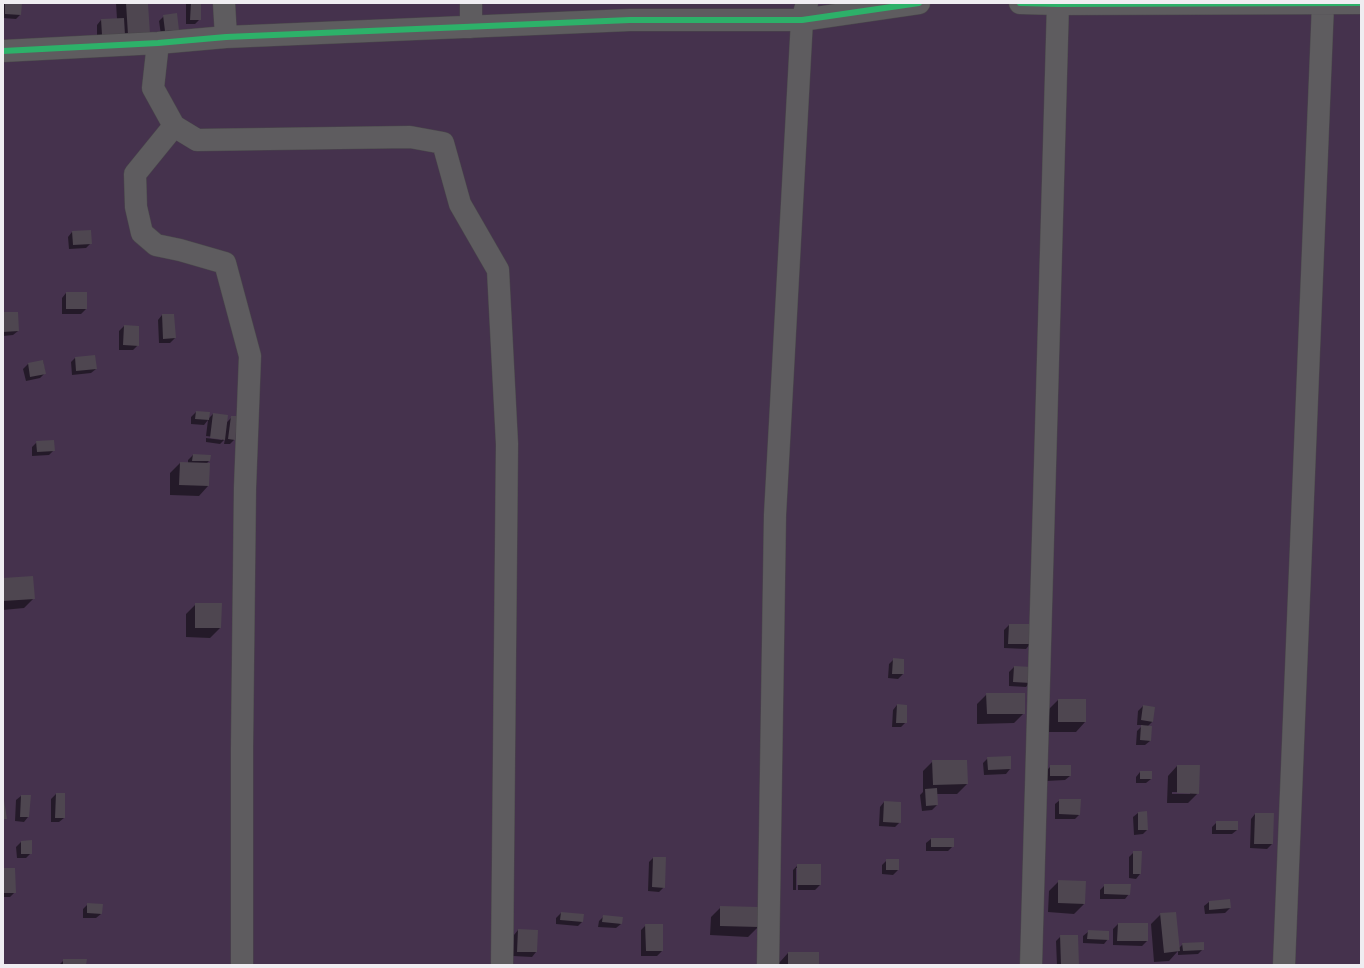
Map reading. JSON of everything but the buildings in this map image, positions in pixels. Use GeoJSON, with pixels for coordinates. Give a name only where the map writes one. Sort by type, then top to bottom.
{"type":"FeatureCollection","features":[{"type":"Feature","properties":{"kind":"street"},"geometry":{"type":"LineString","coordinates":[[224,3],[226,37]]}},
{"type":"Feature","properties":{"kind":"street"},"geometry":{"type":"LineString","coordinates":[[471,3],[471,27]]}},
{"type":"Feature","properties":{"kind":"street"},"geometry":{"type":"LineString","coordinates":[[3,51],[158,43],[226,37],[471,27],[630,12],[804,12],[919,3]]}},
{"type":"Feature","properties":{"kind":"street"},"geometry":{"type":"LineString","coordinates":[[1020,3],[1352,3]]}},
{"type":"Feature","properties":{"kind":"street"},"geometry":{"type":"LineString","coordinates":[[1031,965],[1058,4]]}},
{"type":"Feature","properties":{"kind":"street"},"geometry":{"type":"LineString","coordinates":[[1284,965],[1323,4]]}},
{"type":"Feature","properties":{"kind":"street"},"geometry":{"type":"LineString","coordinates":[[768,965],[776,515],[804,12]]}},
{"type":"Feature","properties":{"kind":"street"},"geometry":{"type":"LineString","coordinates":[[158,43],[153,88],[174,126],[197,140],[410,137],[443,143],[460,204],[498,270],[507,444],[502,965]]}},
{"type":"Feature","properties":{"kind":"street"},"geometry":{"type":"LineString","coordinates":[[174,126],[135,174],[136,207],[142,233],[156,245],[225,262],[250,356],[245,496],[242,748],[242,965]]}},
{"type":"Feature","properties":{"kind":"shaded area"},"geometry":{"type":"Polygon","coordinates":[[[3,3],[1361,3],[1361,965],[3,965],[3,3]]]}},
{"type":"Feature","properties":{"kind":"cycle path"},"geometry":{"type":"LineString","coordinates":[[3,51],[158,43],[226,37],[630,20],[802,20],[919,3]]}},
{"type":"Feature","properties":{"kind":"cycle path"},"geometry":{"type":"LineString","coordinates":[[1020,3],[1361,3]]}}]}
